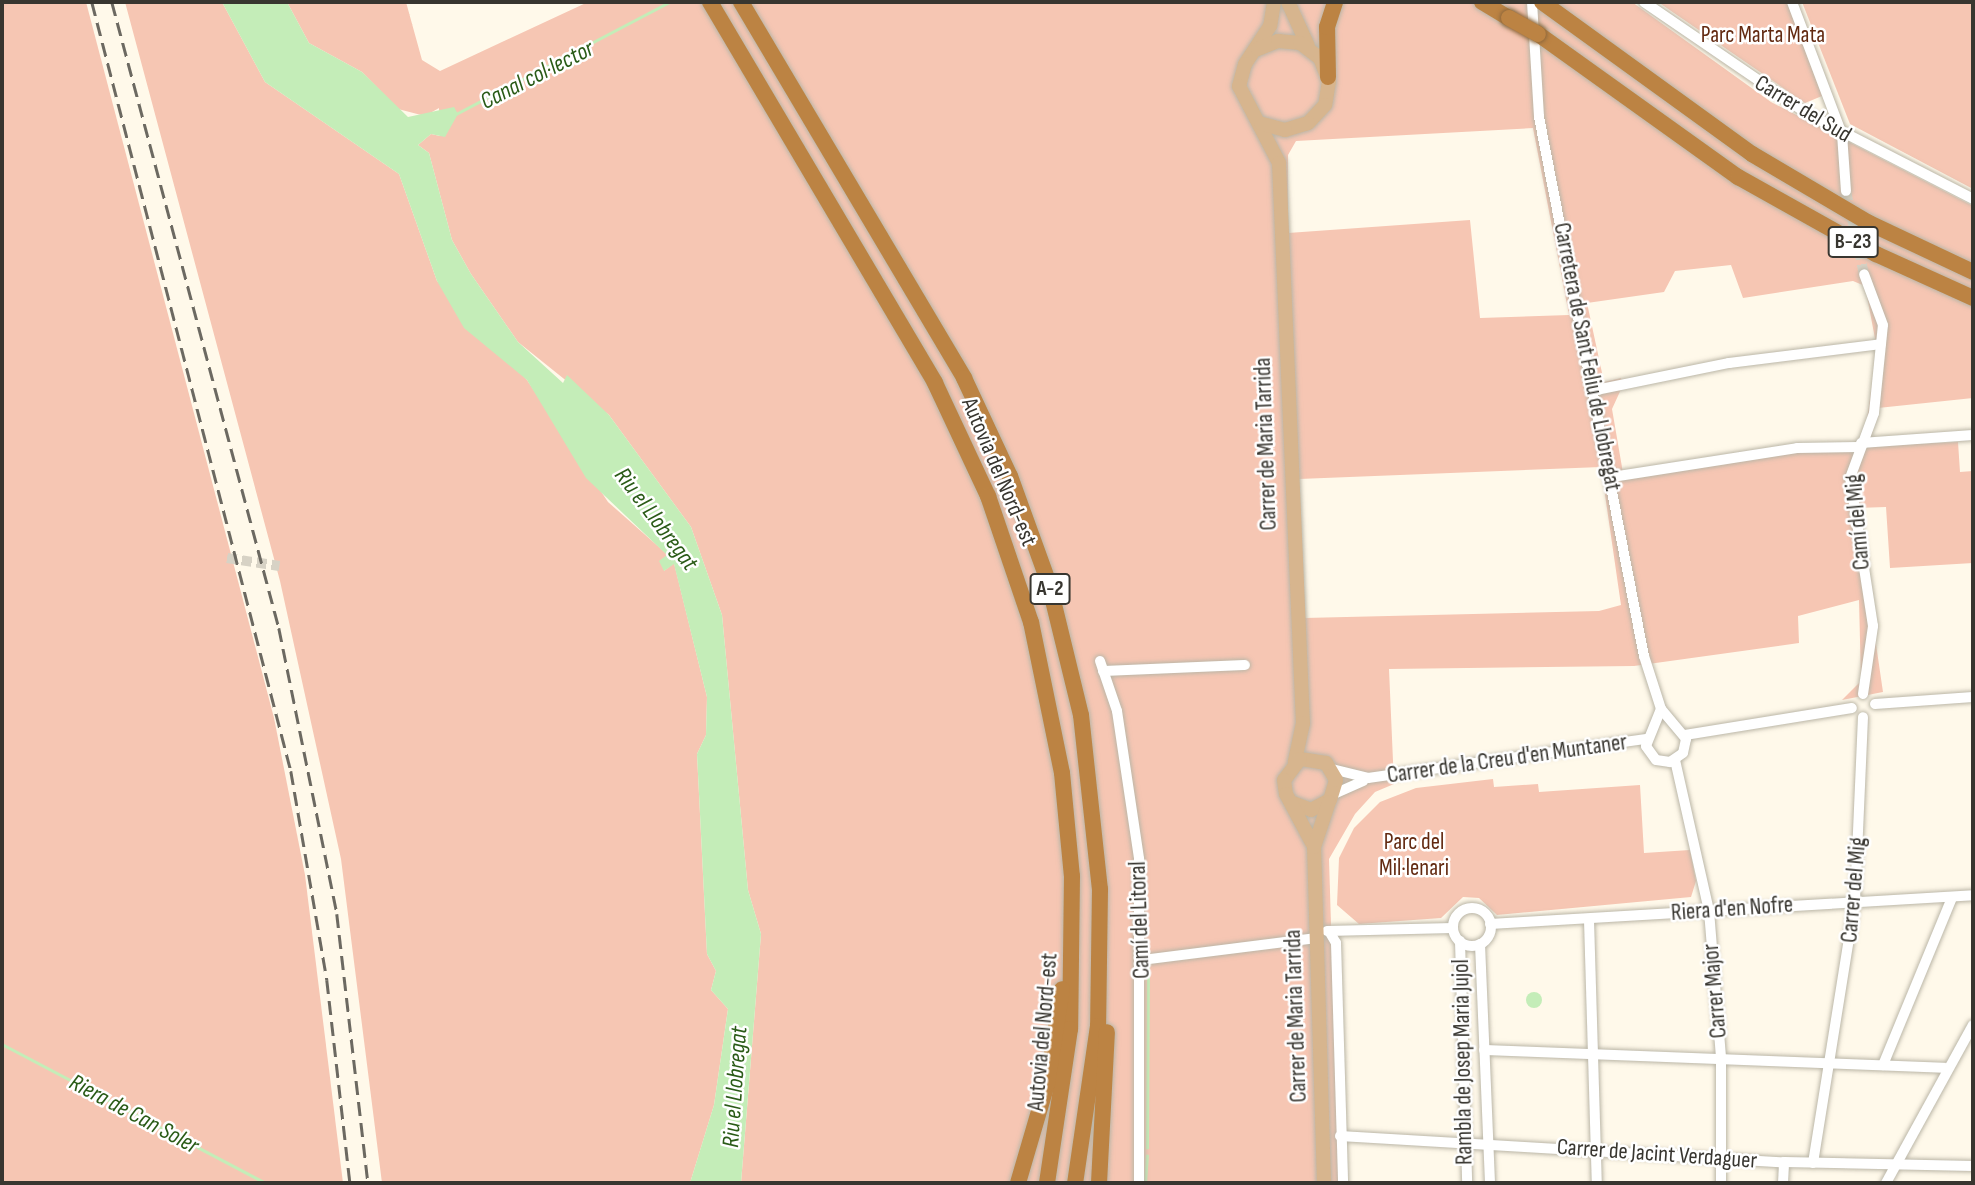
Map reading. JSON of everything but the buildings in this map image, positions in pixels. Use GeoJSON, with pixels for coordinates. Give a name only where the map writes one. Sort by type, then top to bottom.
{"type":"FeatureCollection","features":[{"type":"Feature","properties":{"kind":"highway","name":"Autovia del Nord-est"},"geometry":{"type":"LineString","coordinates":[[710,2],[917,349],[988,496],[1028,612],[1053,719],[1073,921],[1067,1053],[1047,1183]]}},
{"type":"Feature","properties":{"kind":"highway","name":"Autovia del Nord-est"},"geometry":{"type":"LineString","coordinates":[[741,2],[948,349],[1023,510],[1081,715],[1101,923],[1093,1076],[1075,1183]]}},
{"type":"Feature","properties":{"kind":"highway"},"geometry":{"type":"LineString","coordinates":[[1328,77],[1327,27],[1335,2]]}},
{"type":"Feature","properties":{"kind":"highway"},"geometry":{"type":"LineString","coordinates":[[1482,2],[1511,16]]}},
{"type":"Feature","properties":{"kind":"highway","name":"B-23"},"geometry":{"type":"LineString","coordinates":[[1496,2],[1511,16],[1750,184],[1876,254],[1973,298]]}},
{"type":"Feature","properties":{"kind":"highway","name":"B-23"},"geometry":{"type":"LineString","coordinates":[[1542,2],[1763,161],[1869,223],[1973,272]]}},
{"type":"Feature","properties":{"kind":"highway"},"geometry":{"type":"LineString","coordinates":[[1018,1183],[1047,1084],[1073,921]]}},
{"type":"Feature","properties":{"kind":"highway"},"geometry":{"type":"LineString","coordinates":[[1099,1183],[1107,1029],[1101,923]]}},
{"type":"Feature","properties":{"kind":"main road"},"geometry":{"type":"LineString","coordinates":[[1274,2],[1239,86],[1279,163]]}},
{"type":"Feature","properties":{"kind":"main road"},"geometry":{"type":"LineString","coordinates":[[1279,163],[1297,128],[1323,109],[1328,77],[1308,48],[1288,2]]}},
{"type":"Feature","properties":{"kind":"main road"},"geometry":{"type":"LineString","coordinates":[[1256,50],[1278,41],[1308,48]]}},
{"type":"Feature","properties":{"kind":"main road"},"geometry":{"type":"LineString","coordinates":[[1259,122],[1297,128]]}},
{"type":"Feature","properties":{"kind":"main road","name":"Carrer de Maria Tarrida"},"geometry":{"type":"LineString","coordinates":[[1279,163],[1303,723],[1295,762]]}},
{"type":"Feature","properties":{"kind":"main road","name":"Carrer de Maria Tarrida"},"geometry":{"type":"LineString","coordinates":[[1303,723],[1328,765]]}},
{"type":"Feature","properties":{"kind":"main road"},"geometry":{"type":"LineString","coordinates":[[1295,762],[1328,765],[1331,798],[1311,810],[1293,803],[1284,783],[1295,762]]}},
{"type":"Feature","properties":{"kind":"main road","name":"Carrer de Maria Tarrida"},"geometry":{"type":"LineString","coordinates":[[1314,847],[1331,798]]}},
{"type":"Feature","properties":{"kind":"main road","name":"Carrer de Maria Tarrida"},"geometry":{"type":"LineString","coordinates":[[1293,803],[1314,847],[1320,932],[1324,1183]]}},
{"type":"Feature","properties":{"kind":"street","name":"Carretera de Sant Feliu de Llobregat"},"geometry":{"type":"LineString","coordinates":[[1532,2],[1539,117],[1596,390],[1639,632],[1661,709],[1674,724]]}},
{"type":"Feature","properties":{"kind":"street","name":"Carrer del Sud"},"geometry":{"type":"LineString","coordinates":[[1644,2],[1817,120],[1973,199]]}},
{"type":"Feature","properties":{"kind":"street"},"geometry":{"type":"LineString","coordinates":[[1791,2],[1842,134],[1846,191]]}},
{"type":"Feature","properties":{"kind":"street"},"geometry":{"type":"LineString","coordinates":[[1817,120],[1829,106]]}},
{"type":"Feature","properties":{"kind":"street","name":"Camí del Mig"},"geometry":{"type":"LineString","coordinates":[[1863,694],[1873,626],[1851,490],[1859,445],[1874,413],[1883,325],[1864,274]]}},
{"type":"Feature","properties":{"kind":"street"},"geometry":{"type":"LineString","coordinates":[[1596,390],[1756,359],[1881,344]]}},
{"type":"Feature","properties":{"kind":"street"},"geometry":{"type":"LineString","coordinates":[[1612,477],[1797,448],[1973,435]]}},
{"type":"Feature","properties":{"kind":"street","name":"Camí del Litoral"},"geometry":{"type":"LineString","coordinates":[[1139,1183],[1142,960],[1133,805],[1102,666],[1245,665]]}},
{"type":"Feature","properties":{"kind":"street"},"geometry":{"type":"LineString","coordinates":[[1685,734],[1852,708],[1863,694],[1875,704]]}},
{"type":"Feature","properties":{"kind":"street"},"geometry":{"type":"LineString","coordinates":[[1852,708],[1863,717],[1875,704],[1973,697]]}},
{"type":"Feature","properties":{"kind":"street"},"geometry":{"type":"LineString","coordinates":[[1654,726],[1674,724],[1685,734],[1685,749],[1675,760],[1654,758],[1646,739],[1661,709]]}},
{"type":"Feature","properties":{"kind":"street","name":"Carrer del Mig"},"geometry":{"type":"LineString","coordinates":[[1832,1063],[1855,900],[1863,717]]}},
{"type":"Feature","properties":{"kind":"street","name":"Carrer de la Creu d'en Muntaner"},"geometry":{"type":"LineString","coordinates":[[1331,798],[1368,778],[1646,739]]}},
{"type":"Feature","properties":{"kind":"street","name":"Carrer Major"},"geometry":{"type":"LineString","coordinates":[[1675,760],[1709,911],[1721,1058],[1721,1183]]}},
{"type":"Feature","properties":{"kind":"street","name":"Carrer de la Creu d'en Muntaner"},"geometry":{"type":"LineString","coordinates":[[1328,765],[1368,778]]}},
{"type":"Feature","properties":{"kind":"street","name":"Riera d'en Nofre"},"geometry":{"type":"LineString","coordinates":[[1490,924],[1973,895]]}},
{"type":"Feature","properties":{"kind":"street"},"geometry":{"type":"LineString","coordinates":[[1883,1065],[1952,898]]}},
{"type":"Feature","properties":{"kind":"street"},"geometry":{"type":"LineString","coordinates":[[1469,908],[1485,913],[1490,924],[1480,943],[1460,941],[1453,928],[1458,914],[1469,908]]}},
{"type":"Feature","properties":{"kind":"street"},"geometry":{"type":"LineString","coordinates":[[1589,920],[1597,1183]]}},
{"type":"Feature","properties":{"kind":"street"},"geometry":{"type":"LineString","coordinates":[[1340,939],[1453,928]]}},
{"type":"Feature","properties":{"kind":"street"},"geometry":{"type":"LineString","coordinates":[[1142,960],[1320,932]]}},
{"type":"Feature","properties":{"kind":"street","name":"Carrer de Maria Tarrida"},"geometry":{"type":"LineString","coordinates":[[1320,932],[1340,939],[1340,1136],[1343,1183]]}},
{"type":"Feature","properties":{"kind":"street","name":"Rambla de Josep Maria Jujol"},"geometry":{"type":"LineString","coordinates":[[1460,941],[1467,1183]]}},
{"type":"Feature","properties":{"kind":"street","name":"Rambla de Josep Maria Jujol"},"geometry":{"type":"LineString","coordinates":[[1480,943],[1490,1183]]}},
{"type":"Feature","properties":{"kind":"street"},"geometry":{"type":"LineString","coordinates":[[1886,1183],[1945,1068],[1971,1031]]}},
{"type":"Feature","properties":{"kind":"street"},"geometry":{"type":"LineString","coordinates":[[1484,1050],[1945,1068]]}},
{"type":"Feature","properties":{"kind":"street"},"geometry":{"type":"LineString","coordinates":[[1813,1163],[1832,1063]]}},
{"type":"Feature","properties":{"kind":"street","name":"Carrer de Jacint Verdaguer"},"geometry":{"type":"LineString","coordinates":[[1340,1136],[1784,1162],[1973,1166]]}},
{"type":"Feature","properties":{"kind":"street"},"geometry":{"type":"LineString","coordinates":[[1783,1183],[1784,1162]]}},
{"type":"Feature","properties":{"kind":"green space"},"geometry":{"type":"Polygon","coordinates":[[[2,2],[86,2],[274,718],[305,875],[343,1183],[2,1183],[2,2]]]}},
{"type":"Feature","properties":{"kind":"green space"},"geometry":{"type":"Polygon","coordinates":[[[125,2],[222,2],[265,82],[399,174],[437,281],[527,380],[608,502],[668,555],[664,571],[674,563],[707,697],[706,735],[697,754],[707,954],[716,971],[711,990],[728,1009],[714,1105],[690,1183],[382,1183],[341,859],[280,581],[125,2]]]}},
{"type":"Feature","properties":{"kind":"green space"},"geometry":{"type":"Polygon","coordinates":[[[287,2],[406,2],[422,60],[440,71],[588,2],[1632,2],[1771,102],[1973,206],[1973,398],[1878,408],[1869,446],[1958,442],[1960,472],[1973,471],[1973,563],[1890,568],[1886,507],[1856,508],[1883,692],[1842,700],[1861,681],[1859,600],[1798,616],[1799,643],[1634,666],[1389,669],[1394,784],[1375,792],[1355,814],[1329,859],[1339,1183],[741,1183],[761,934],[748,890],[722,615],[691,527],[609,415],[518,342],[471,274],[452,240],[429,153],[418,145],[431,134],[440,136],[439,108],[425,116],[398,109],[362,72],[309,43],[287,2]],[[1533,128],[1296,141],[1288,155],[1288,233],[1470,220],[1480,318],[1569,315],[1533,128]],[[1731,265],[1675,271],[1664,292],[1587,303],[1604,382],[1621,378],[1623,385],[1612,409],[1623,473],[1852,445],[1865,433],[1877,349],[1865,286],[1853,281],[1743,298],[1731,265]],[[1601,467],[1299,479],[1304,618],[1599,611],[1621,605],[1601,467]]]}},
{"type":"Feature","properties":{"kind":"green space","name":"Parc Marta Mata"},"geometry":{"type":"Polygon","coordinates":[[[1658,2],[1787,2],[1822,96],[1805,103],[1658,2]]]}},
{"type":"Feature","properties":{"kind":"green space"},"geometry":{"type":"Polygon","coordinates":[[[1802,2],[1973,2],[1973,189],[1850,124],[1802,2]]]}},
{"type":"Feature","properties":{"kind":"green space","name":"Parc del Mil·lenari"},"geometry":{"type":"Polygon","coordinates":[[[1493,779],[1494,787],[1538,784],[1539,792],[1640,785],[1644,853],[1690,850],[1696,881],[1691,897],[1497,915],[1479,898],[1463,897],[1441,918],[1359,924],[1337,905],[1339,858],[1354,828],[1380,802],[1416,788],[1493,779]]]}},
{"type":"Feature","properties":{"kind":"water","name":"Riu el Llobregat"},"geometry":{"type":"Polygon","coordinates":[[[222,2],[287,2],[309,43],[362,72],[408,117],[454,107],[458,114],[445,137],[431,134],[418,145],[429,153],[452,240],[471,274],[518,342],[563,383],[567,375],[609,415],[691,527],[722,615],[748,890],[761,934],[741,1183],[690,1183],[714,1105],[728,1009],[711,990],[716,971],[707,954],[697,754],[706,735],[707,697],[674,564],[664,571],[659,561],[667,555],[586,478],[527,380],[464,328],[437,281],[399,174],[265,82],[222,2]]]}},
{"type":"Feature","properties":{"kind":"water"},"geometry":{"type":"Polygon","coordinates":[[[1531,992],[1537,992],[1542,1000],[1540,1006],[1531,1008],[1526,1003],[1526,997],[1531,992]]]}},
{"type":"Feature","properties":{"kind":"waterway","name":"Canal col·lector"},"geometry":{"type":"LineString","coordinates":[[456,114],[669,2]]}},
{"type":"Feature","properties":{"kind":"waterway"},"geometry":{"type":"LineString","coordinates":[[1147,1148],[1148,964]]}},
{"type":"Feature","properties":{"kind":"waterway","name":"Riera de Can Soler"},"geometry":{"type":"LineString","coordinates":[[2,1044],[266,1183]]}},
{"type":"Feature","properties":{"kind":"waterway"},"geometry":{"type":"LineString","coordinates":[[1145,1183],[1147,1156]]}},
{"type":"Feature","properties":{"kind":"tunnel"},"geometry":{"type":"LineString","coordinates":[[1846,191],[1864,274]]}},
{"type":"Feature","properties":{"kind":"tunnel"},"geometry":{"type":"LineString","coordinates":[[227,558],[279,566]]}},
{"type":"Feature","properties":{"kind":"railway"},"geometry":{"type":"LineString","coordinates":[[92,2],[291,771],[327,980],[350,1183]]}},
{"type":"Feature","properties":{"kind":"railway"},"geometry":{"type":"LineString","coordinates":[[112,2],[279,628],[337,914],[368,1183]]}}]}
